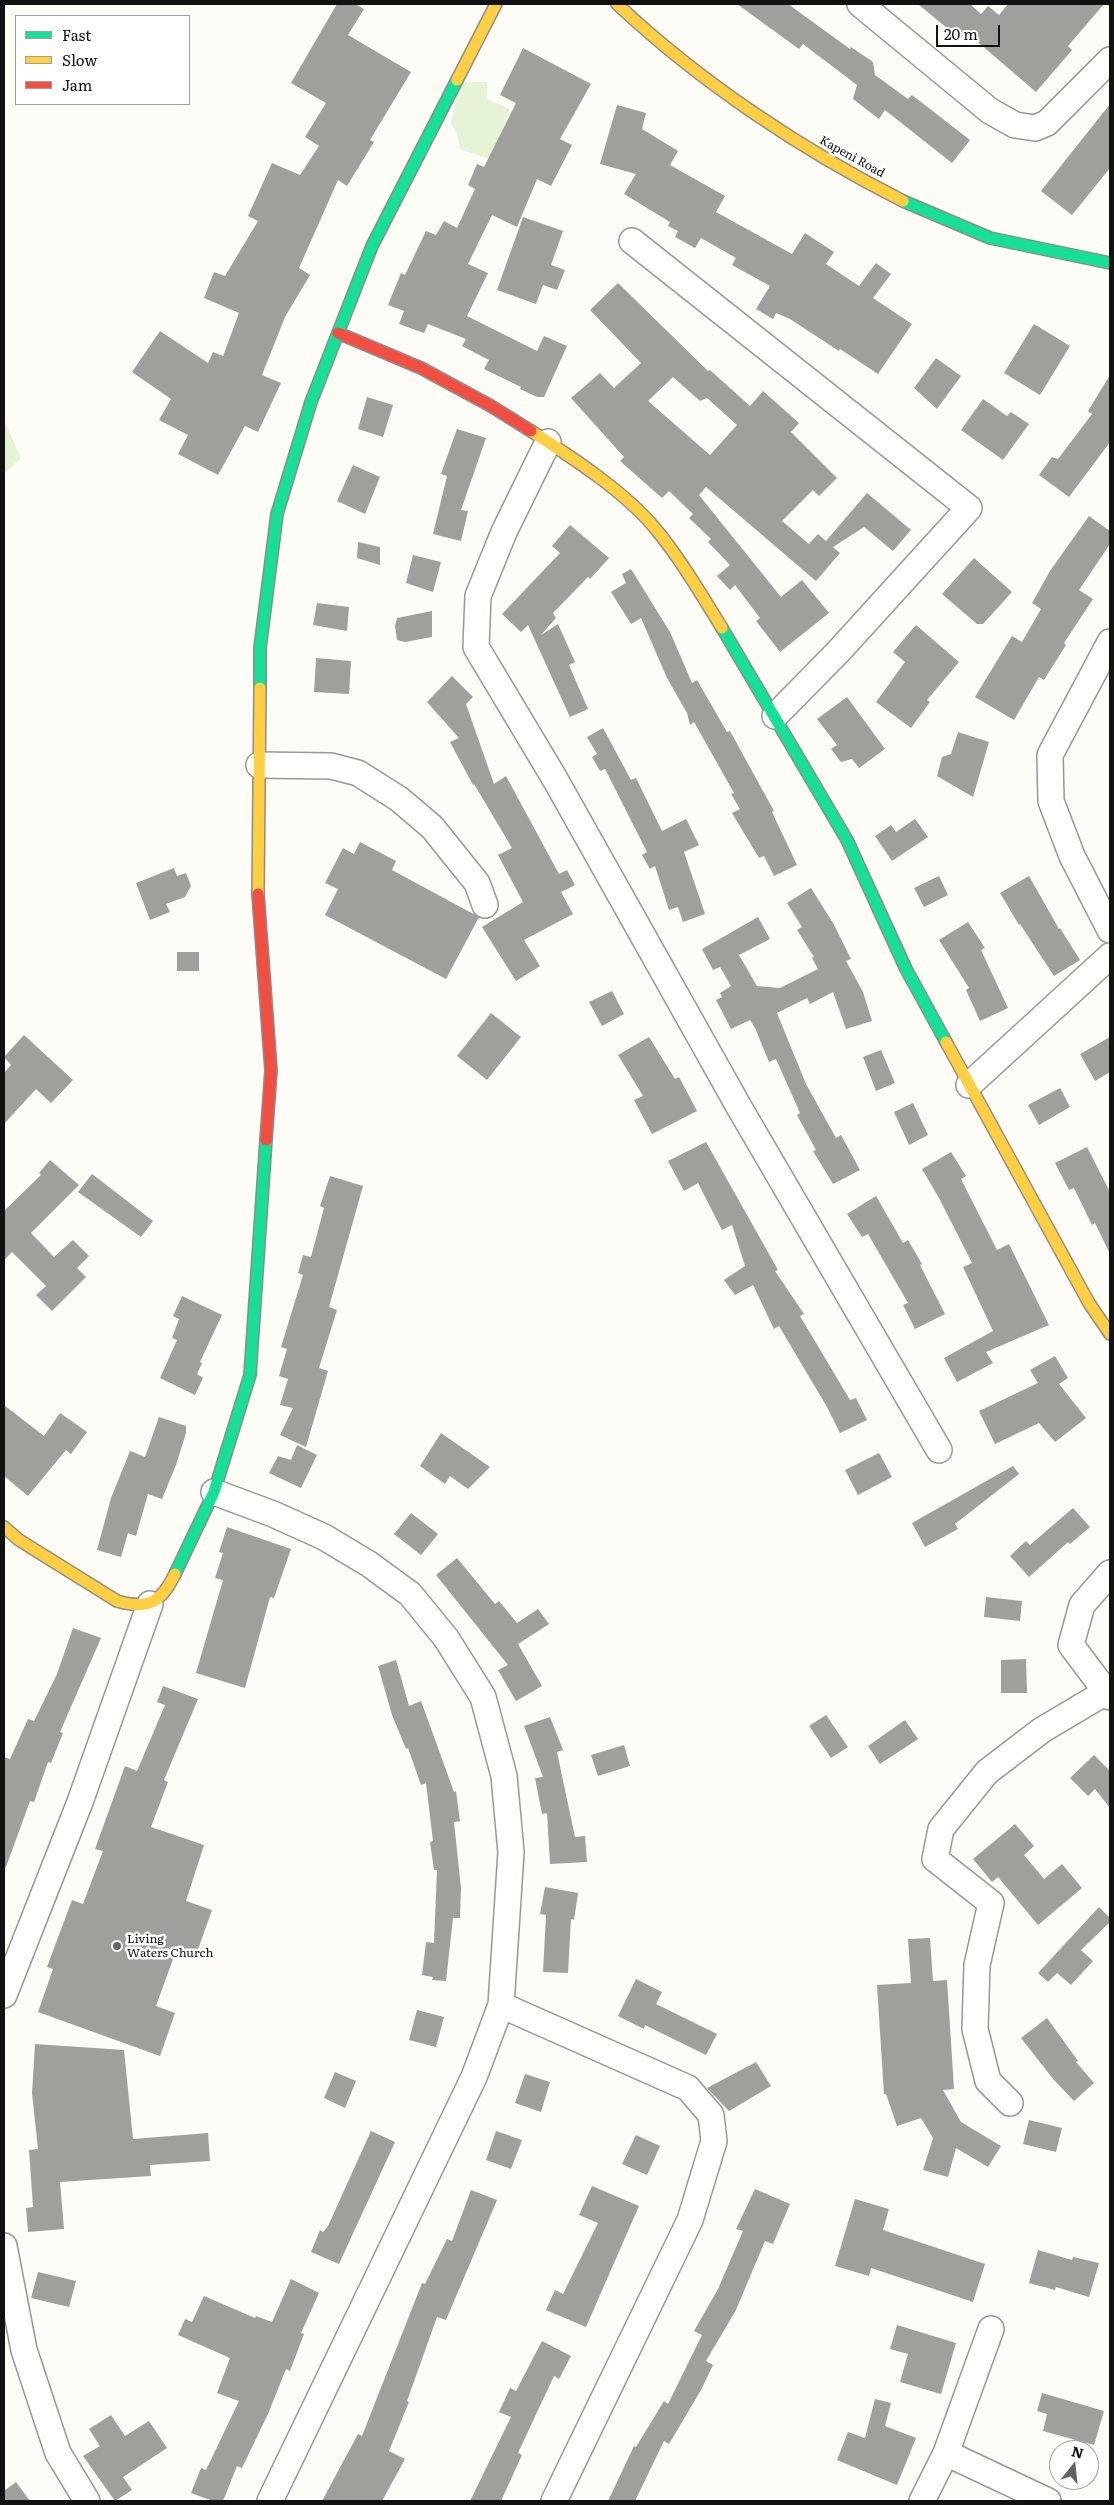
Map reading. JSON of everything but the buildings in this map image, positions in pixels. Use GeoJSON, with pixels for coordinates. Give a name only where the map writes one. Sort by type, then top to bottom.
{"type":"FeatureCollection","features":[{"type":"Feature","properties":{"kind":"street"},"geometry":{"type":"LineString","coordinates":[[4,1527],[20,1540],[117,1601],[135,1606],[150,1604],[162,1596],[172,1580],[214,1492],[250,1375],[263,1193],[270,1070],[258,900],[260,648],[278,514],[311,402],[372,246],[496,4]]}},
{"type":"Feature","properties":{"kind":"street","name":"Kapeni Road"},"geometry":{"type":"LineString","coordinates":[[617,4],[682,59],[791,138],[925,212],[975,232],[1040,250],[1110,263]]}},
{"type":"Feature","properties":{"kind":"street"},"geometry":{"type":"LineString","coordinates":[[860,4],[990,111],[1015,125],[1035,128],[1047,123],[1110,60]]}},
{"type":"Feature","properties":{"kind":"street"},"geometry":{"type":"LineString","coordinates":[[632,241],[969,508],[838,652],[775,716]]}},
{"type":"Feature","properties":{"kind":"street"},"geometry":{"type":"LineString","coordinates":[[338,333],[421,368],[492,406],[548,442],[606,483],[653,526],[700,591],[847,840],[906,968],[1088,1303],[1110,1334]]}},
{"type":"Feature","properties":{"kind":"street"},"geometry":{"type":"LineString","coordinates":[[548,442],[504,532],[478,596],[476,647],[555,779],[739,1107],[939,1450]]}},
{"type":"Feature","properties":{"kind":"street"},"geometry":{"type":"LineString","coordinates":[[1110,642],[1050,755],[1051,801],[1072,856],[1110,930]]}},
{"type":"Feature","properties":{"kind":"street"},"geometry":{"type":"LineString","coordinates":[[259,764],[331,766],[358,773],[399,799],[432,827],[477,883],[485,905]]}},
{"type":"Feature","properties":{"kind":"street"},"geometry":{"type":"LineString","coordinates":[[969,1085],[1110,956]]}},
{"type":"Feature","properties":{"kind":"street"},"geometry":{"type":"LineString","coordinates":[[214,1492],[324,1536],[369,1564],[410,1594],[446,1638],[483,1697],[504,1776],[511,1852],[501,2005],[474,2077],[270,2501]]}},
{"type":"Feature","properties":{"kind":"street"},"geometry":{"type":"LineString","coordinates":[[1010,2103],[988,2081],[975,2029],[976,1965],[991,1903],[935,1859],[941,1829],[987,1772],[1042,1730],[1108,1694],[1071,1645],[1082,1605],[1110,1573]]}},
{"type":"Feature","properties":{"kind":"street"},"geometry":{"type":"LineString","coordinates":[[4,1995],[80,1802],[150,1604]]}},
{"type":"Feature","properties":{"kind":"street"},"geometry":{"type":"LineString","coordinates":[[501,2005],[688,2088],[711,2115],[714,2142],[690,2220],[554,2501]]}},
{"type":"Feature","properties":{"kind":"street"},"geometry":{"type":"LineString","coordinates":[[4,2246],[24,2350],[58,2453],[87,2501]]}},
{"type":"Feature","properties":{"kind":"street"},"geometry":{"type":"LineString","coordinates":[[922,2501],[946,2453],[991,2329]]}},
{"type":"Feature","properties":{"kind":"street"},"geometry":{"type":"LineString","coordinates":[[946,2453],[1048,2501]]}},
{"type":"Feature","properties":{"kind":"green space"},"geometry":{"type":"Polygon","coordinates":[[[460,82],[487,82],[487,99],[510,109],[491,160],[460,149],[457,133],[451,124],[460,82]]]}},
{"type":"Feature","properties":{"kind":"green space"},"geometry":{"type":"Polygon","coordinates":[[[4,420],[21,458],[4,474],[4,420]]]}},
{"type":"Feature","properties":{"kind":"traffic: fast"},"geometry":{"type":"LineString","coordinates":[[260,688],[260,648],[277,514],[311,402],[372,246],[457,80]]}},
{"type":"Feature","properties":{"kind":"traffic: fast"},"geometry":{"type":"LineString","coordinates":[[903,201],[990,238],[1110,263]]}},
{"type":"Feature","properties":{"kind":"traffic: fast"},"geometry":{"type":"LineString","coordinates":[[722,628],[847,840],[906,969],[946,1042]]}},
{"type":"Feature","properties":{"kind":"traffic: fast"},"geometry":{"type":"LineString","coordinates":[[175,1574],[214,1492],[250,1375],[266,1140]]}},
{"type":"Feature","properties":{"kind":"traffic: slow"},"geometry":{"type":"LineString","coordinates":[[457,80],[496,4]]}},
{"type":"Feature","properties":{"kind":"traffic: slow"},"geometry":{"type":"LineString","coordinates":[[617,4],[682,61],[753,113],[827,160],[903,201]]}},
{"type":"Feature","properties":{"kind":"traffic: slow"},"geometry":{"type":"LineString","coordinates":[[531,431],[596,475],[642,514],[673,551],[722,628]]}},
{"type":"Feature","properties":{"kind":"traffic: slow"},"geometry":{"type":"LineString","coordinates":[[258,894],[260,688]]}},
{"type":"Feature","properties":{"kind":"traffic: slow"},"geometry":{"type":"LineString","coordinates":[[946,1042],[1089,1303],[1110,1334]]}},
{"type":"Feature","properties":{"kind":"traffic: slow"},"geometry":{"type":"LineString","coordinates":[[4,1527],[19,1540],[117,1601],[137,1605],[152,1602],[164,1592],[175,1574]]}},
{"type":"Feature","properties":{"kind":"traffic: jam"},"geometry":{"type":"LineString","coordinates":[[338,333],[421,368],[491,406],[531,431]]}},
{"type":"Feature","properties":{"kind":"traffic: jam"},"geometry":{"type":"LineString","coordinates":[[258,894],[271,1070],[266,1140]]}},
{"type":"Feature","properties":{"kind":"place","name":"Living Waters Church"},"geometry":{"type":"Point","coordinates":[117,1946]}}]}
